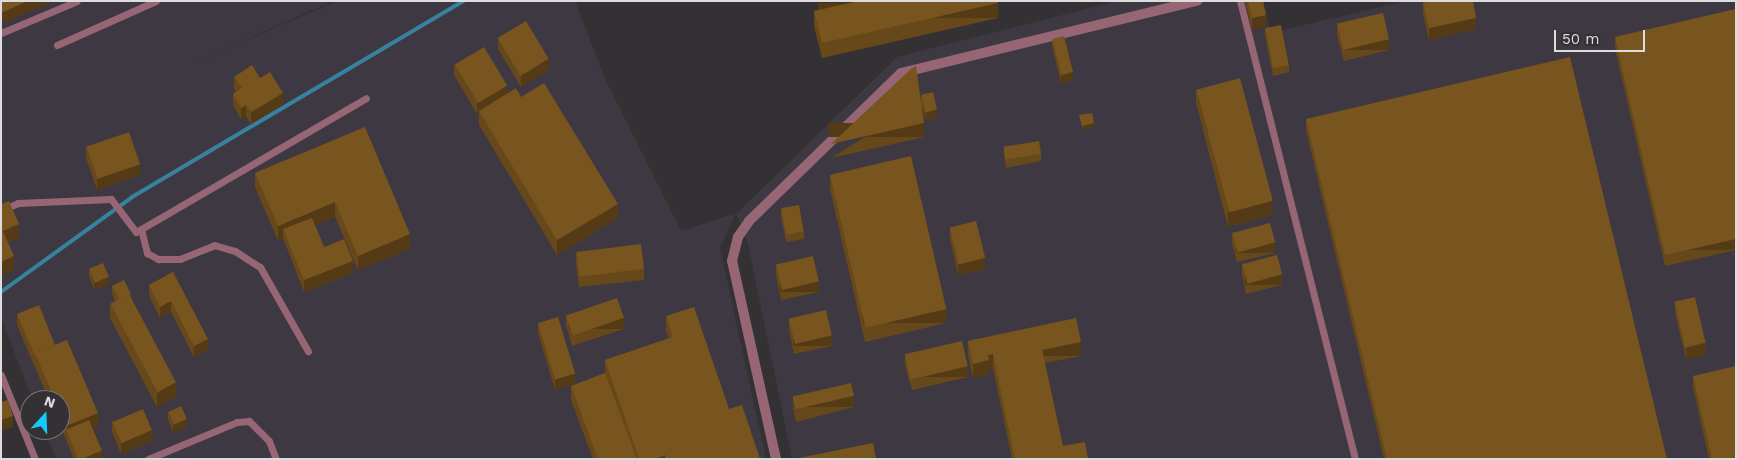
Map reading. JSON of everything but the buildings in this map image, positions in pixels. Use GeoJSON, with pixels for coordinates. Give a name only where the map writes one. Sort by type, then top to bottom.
{"type":"FeatureCollection","features":[{"type":"Feature","properties":{"kind":"street"},"geometry":{"type":"LineString","coordinates":[[776,459],[732,260],[738,237],[749,221],[901,73],[1197,1]]}},
{"type":"Feature","properties":{"kind":"lane"},"geometry":{"type":"LineString","coordinates":[[1,33],[77,1]]}},
{"type":"Feature","properties":{"kind":"lane"},"geometry":{"type":"LineString","coordinates":[[58,45],[156,1]]}},
{"type":"Feature","properties":{"kind":"lane"},"geometry":{"type":"LineString","coordinates":[[1240,1],[1355,459]]}},
{"type":"Feature","properties":{"kind":"lane"},"geometry":{"type":"LineString","coordinates":[[138,231],[366,98]]}},
{"type":"Feature","properties":{"kind":"lane"},"geometry":{"type":"LineString","coordinates":[[1,210],[18,204],[111,199],[138,231],[147,253],[158,259],[180,259],[214,245],[235,251],[260,267],[308,351]]}},
{"type":"Feature","properties":{"kind":"lane"},"geometry":{"type":"LineString","coordinates":[[1,375],[35,459]]}},
{"type":"Feature","properties":{"kind":"lane"},"geometry":{"type":"LineString","coordinates":[[148,459],[237,422],[249,421],[269,441],[276,459]]}},
{"type":"Feature","properties":{"kind":"shaded area"},"geometry":{"type":"Polygon","coordinates":[[[1,1],[333,1],[195,62],[337,1],[575,1],[606,81],[681,231],[736,213],[720,248],[766,459],[56,459],[49,440],[70,440],[70,390],[29,390],[1,318],[1,1]]]}},
{"type":"Feature","properties":{"kind":"shaded area"},"geometry":{"type":"Polygon","coordinates":[[[1117,1],[1263,1],[1271,33],[1406,1],[1736,1],[1736,459],[792,459],[748,244],[736,214],[897,57],[1117,1]]]}},
{"type":"Feature","properties":{"kind":"waterway"},"geometry":{"type":"LineString","coordinates":[[1,292],[132,197],[464,1]]}}]}
